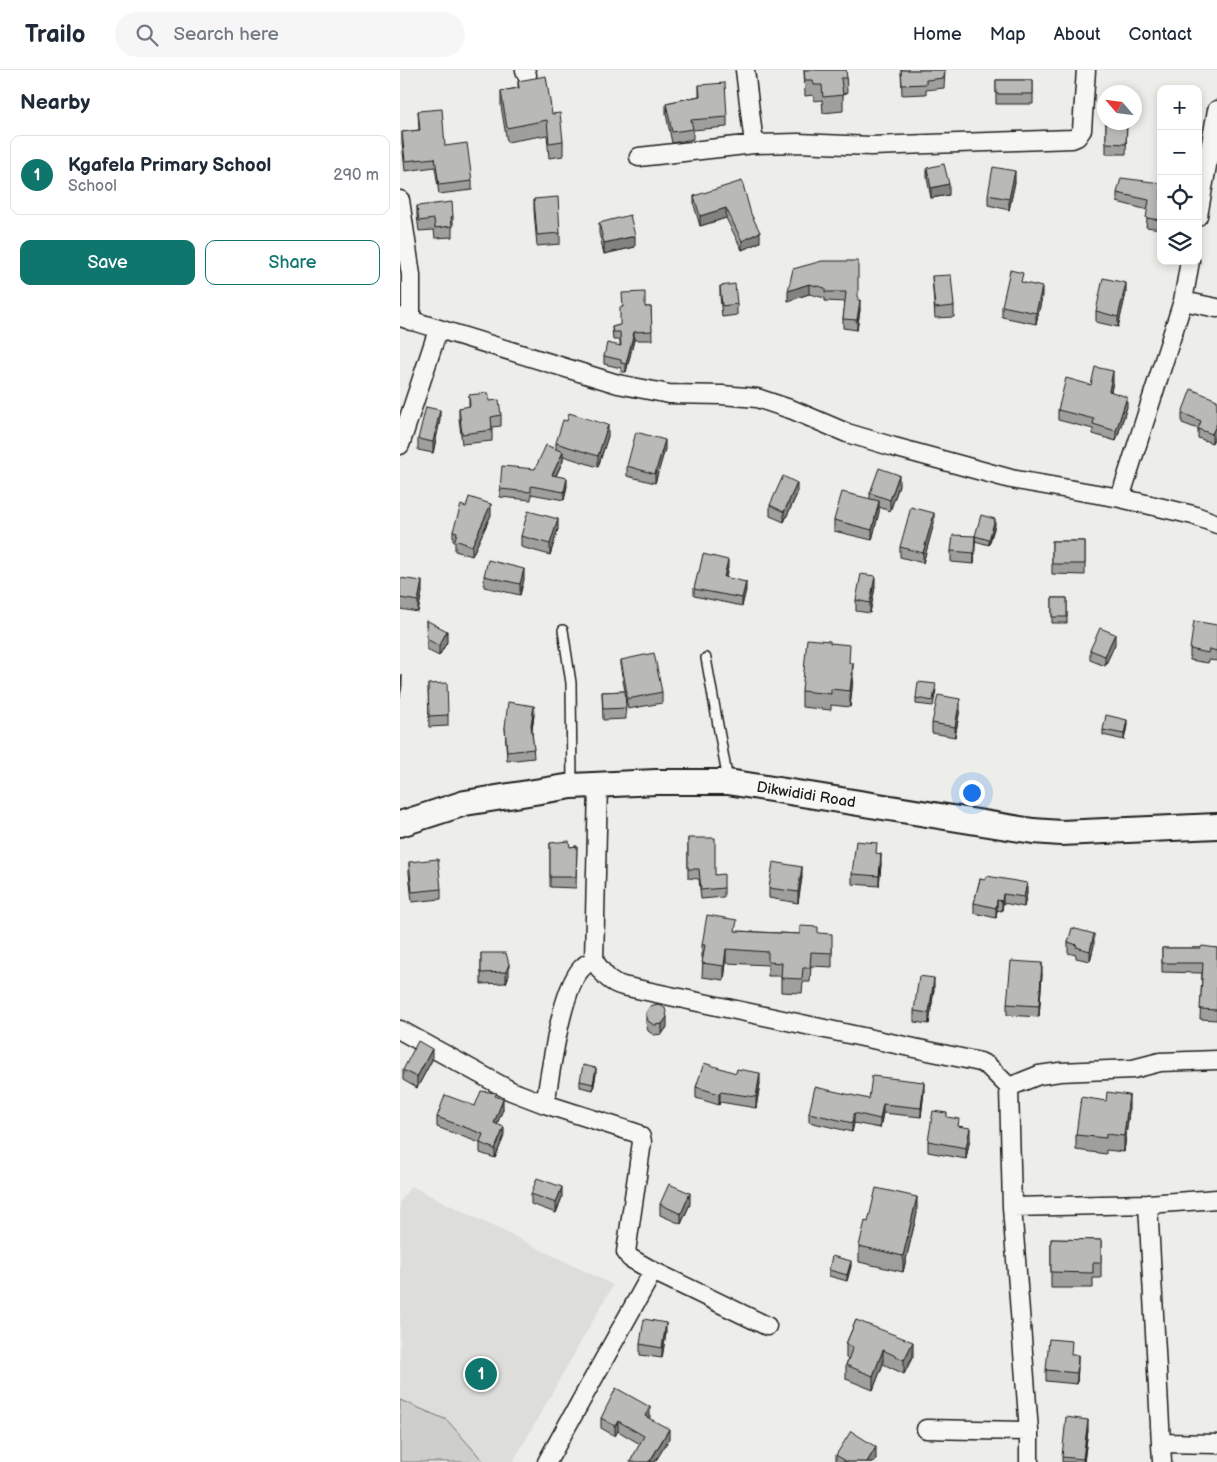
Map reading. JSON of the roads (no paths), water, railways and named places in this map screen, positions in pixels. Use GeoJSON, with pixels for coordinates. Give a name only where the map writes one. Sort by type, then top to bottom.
{"type":"FeatureCollection","features":[{"type":"Feature","properties":{"kind":"street"},"geometry":{"type":"LineString","coordinates":[[745,70],[754,144]]}},
{"type":"Feature","properties":{"kind":"street"},"geometry":{"type":"LineString","coordinates":[[639,157],[754,144],[798,143],[871,146],[1072,139],[1077,137],[1082,130],[1086,70]]}},
{"type":"Feature","properties":{"kind":"street"},"geometry":{"type":"LineString","coordinates":[[1202,195],[1217,110]]}},
{"type":"Feature","properties":{"kind":"street"},"geometry":{"type":"LineString","coordinates":[[400,200],[411,274],[405,319],[618,384],[669,394],[722,394],[757,398],[847,433],[912,452],[1011,479],[1120,498],[1193,514],[1217,524]]}},
{"type":"Feature","properties":{"kind":"street"},"geometry":{"type":"LineString","coordinates":[[1120,498],[1182,301],[1189,265]]}},
{"type":"Feature","properties":{"kind":"street"},"geometry":{"type":"LineString","coordinates":[[1182,301],[1217,308]]}},
{"type":"Feature","properties":{"kind":"street"},"geometry":{"type":"LineString","coordinates":[[400,445],[438,330]]}},
{"type":"Feature","properties":{"kind":"street","name":"Dikwididi Road"},"geometry":{"type":"LineString","coordinates":[[400,824],[465,803],[572,786],[728,782],[1033,831],[1061,833],[1217,826]]}},
{"type":"Feature","properties":{"kind":"street"},"geometry":{"type":"LineString","coordinates":[[598,785],[594,961],[607,978],[615,984],[980,1062],[988,1066],[1009,1087],[1012,1207],[1029,1431],[1029,1462]]}},
{"type":"Feature","properties":{"kind":"street"},"geometry":{"type":"LineString","coordinates":[[545,1104],[565,1001],[579,971],[585,964],[594,961]]}},
{"type":"Feature","properties":{"kind":"street"},"geometry":{"type":"LineString","coordinates":[[400,1030],[511,1090],[545,1104],[636,1133],[641,1137],[642,1142],[626,1252],[630,1258],[653,1271],[767,1326]]}},
{"type":"Feature","properties":{"kind":"street"},"geometry":{"type":"LineString","coordinates":[[1009,1087],[1039,1075],[1060,1072],[1133,1069],[1160,1062],[1217,1060]]}},
{"type":"Feature","properties":{"kind":"street"},"geometry":{"type":"LineString","coordinates":[[1012,1207],[1148,1204],[1217,1199]]}},
{"type":"Feature","properties":{"kind":"street"},"geometry":{"type":"LineString","coordinates":[[1148,1204],[1162,1462]]}},
{"type":"Feature","properties":{"kind":"street"},"geometry":{"type":"LineString","coordinates":[[547,1462],[653,1271]]}},
{"type":"Feature","properties":{"kind":"street"},"geometry":{"type":"LineString","coordinates":[[926,1429],[1029,1431]]}},
{"type":"Feature","properties":{"kind":"street"},"geometry":{"type":"LineString","coordinates":[[1161,1443],[1217,1444]]}},
{"type":"Feature","properties":{"kind":"lane"},"geometry":{"type":"LineString","coordinates":[[563,630],[571,683],[572,786]]}},
{"type":"Feature","properties":{"kind":"lane"},"geometry":{"type":"LineString","coordinates":[[706,658],[728,782]]}},
{"type":"Feature","properties":{"kind":"place","name":"Kgafela Primary School"},"geometry":{"type":"Point","coordinates":[481,1374]}}]}
